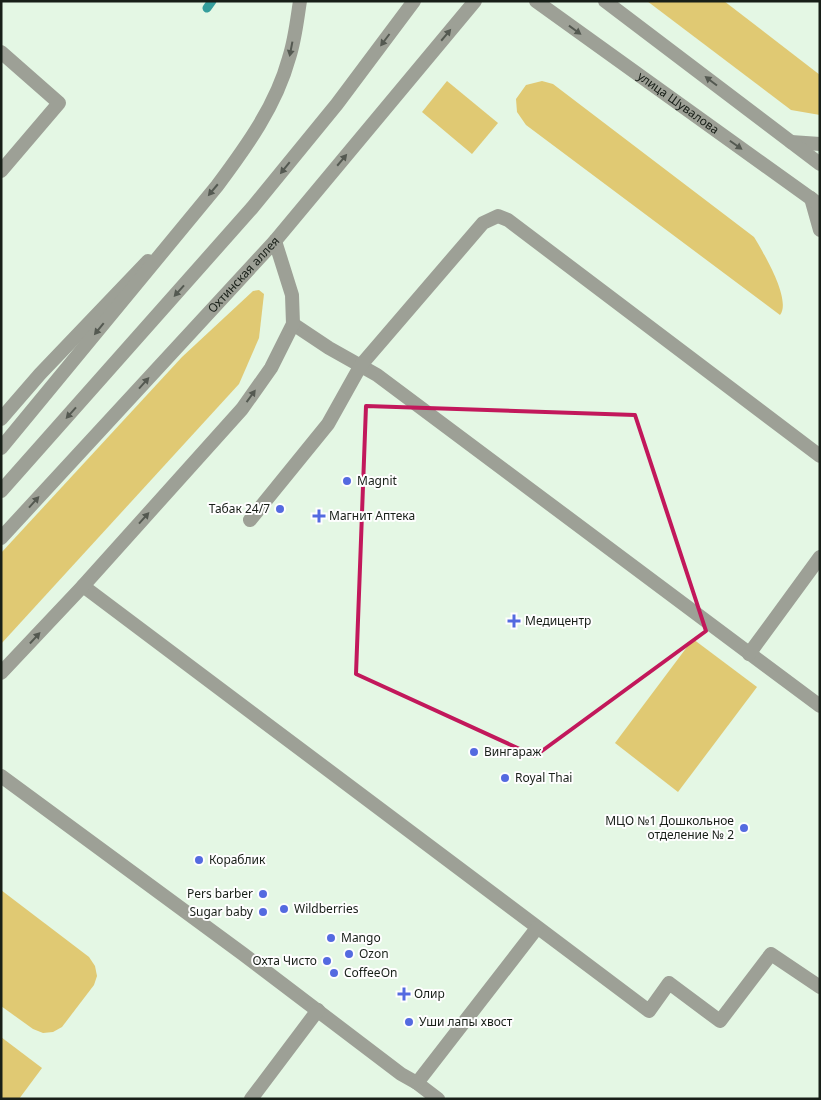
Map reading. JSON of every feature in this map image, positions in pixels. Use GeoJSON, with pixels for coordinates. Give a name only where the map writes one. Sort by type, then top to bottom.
{"type":"FeatureCollection","features":[{"type":"Feature","properties":{"kind":"street"},"geometry":{"type":"LineString","coordinates":[[1,448],[244,150],[269,110],[289,59],[300,1]]}},
{"type":"Feature","properties":{"kind":"street"},"geometry":{"type":"LineString","coordinates":[[1,491],[252,208],[337,104],[414,1]]}},
{"type":"Feature","properties":{"kind":"street","name":"Охтинская аллея"},"geometry":{"type":"LineString","coordinates":[[1,538],[275,241],[474,1]]}},
{"type":"Feature","properties":{"kind":"street","name":"улица Шувалова"},"geometry":{"type":"LineString","coordinates":[[536,1],[815,202]]}},
{"type":"Feature","properties":{"kind":"street"},"geometry":{"type":"LineString","coordinates":[[605,1],[820,164]]}},
{"type":"Feature","properties":{"kind":"street"},"geometry":{"type":"LineString","coordinates":[[1,52],[59,103],[1,171]]}},
{"type":"Feature","properties":{"kind":"street"},"geometry":{"type":"LineString","coordinates":[[791,142],[820,144]]}},
{"type":"Feature","properties":{"kind":"street"},"geometry":{"type":"LineString","coordinates":[[815,202],[820,230]]}},
{"type":"Feature","properties":{"kind":"street"},"geometry":{"type":"LineString","coordinates":[[1,419],[40,374],[192,216]]}},
{"type":"Feature","properties":{"kind":"street"},"geometry":{"type":"LineString","coordinates":[[250,520],[328,424],[362,365],[483,223],[498,216],[508,220],[820,456]]}},
{"type":"Feature","properties":{"kind":"street"},"geometry":{"type":"LineString","coordinates":[[1,673],[83,586],[242,409],[272,368],[293,324],[292,295],[275,241]]}},
{"type":"Feature","properties":{"kind":"street"},"geometry":{"type":"LineString","coordinates":[[293,324],[329,348],[362,365],[820,706]]}},
{"type":"Feature","properties":{"kind":"street"},"geometry":{"type":"LineString","coordinates":[[749,654],[820,557]]}},
{"type":"Feature","properties":{"kind":"street"},"geometry":{"type":"LineString","coordinates":[[83,586],[649,1011],[669,983],[720,1021],[771,954],[820,987]]}},
{"type":"Feature","properties":{"kind":"street"},"geometry":{"type":"LineString","coordinates":[[1,776],[318,1010],[401,1074],[417,1083],[438,1099]]}},
{"type":"Feature","properties":{"kind":"street"},"geometry":{"type":"LineString","coordinates":[[417,1083],[537,928]]}},
{"type":"Feature","properties":{"kind":"street"},"geometry":{"type":"LineString","coordinates":[[251,1099],[318,1010]]}},
{"type":"Feature","properties":{"kind":"highlighted area"},"geometry":{"type":"Polygon","coordinates":[[[366,406],[635,415],[706,631],[535,756],[356,674],[366,406]]]}},
{"type":"Feature","properties":{"kind":"shaded area"},"geometry":{"type":"Polygon","coordinates":[[[647,1],[724,1],[820,75],[820,115],[791,110],[647,1]]]}},
{"type":"Feature","properties":{"kind":"shaded area"},"geometry":{"type":"Polygon","coordinates":[[[447,81],[498,123],[472,154],[422,112],[447,81]]]}},
{"type":"Feature","properties":{"kind":"shaded area"},"geometry":{"type":"Polygon","coordinates":[[[542,81],[553,84],[754,237],[775,276],[779,288],[783,308],[780,315],[526,125],[517,112],[516,99],[526,85],[542,81]]]}},
{"type":"Feature","properties":{"kind":"shaded area"},"geometry":{"type":"Polygon","coordinates":[[[259,290],[264,294],[259,338],[239,384],[1,644],[1,553],[182,357],[253,291],[259,290]]]}},
{"type":"Feature","properties":{"kind":"shaded area"},"geometry":{"type":"Polygon","coordinates":[[[693,639],[757,687],[678,792],[615,743],[693,639]]]}},
{"type":"Feature","properties":{"kind":"shaded area"},"geometry":{"type":"Polygon","coordinates":[[[1,890],[89,957],[95,966],[97,976],[94,985],[62,1027],[53,1032],[43,1033],[33,1029],[1,1006],[1,890]]]}},
{"type":"Feature","properties":{"kind":"shaded area"},"geometry":{"type":"Polygon","coordinates":[[[1,1037],[42,1068],[19,1099],[1,1099],[1,1037]]]}},
{"type":"Feature","properties":{"kind":"waterway"},"geometry":{"type":"LineString","coordinates":[[207,8],[212,1]]}},
{"type":"Feature","properties":{"kind":"place","name":"Magnit"},"geometry":{"type":"Point","coordinates":[347,481]}},
{"type":"Feature","properties":{"kind":"place","name":"Табак 24/7"},"geometry":{"type":"Point","coordinates":[280,509]}},
{"type":"Feature","properties":{"kind":"place","name":"Магнит Аптека"},"geometry":{"type":"Point","coordinates":[319,516]}},
{"type":"Feature","properties":{"kind":"place","name":"Медицентр"},"geometry":{"type":"Point","coordinates":[514,621]}},
{"type":"Feature","properties":{"kind":"place","name":"Вингараж"},"geometry":{"type":"Point","coordinates":[474,752]}},
{"type":"Feature","properties":{"kind":"place","name":"Royal Thai"},"geometry":{"type":"Point","coordinates":[505,778]}},
{"type":"Feature","properties":{"kind":"place","name":"МЦО №1 Дошкольное отделение № 2"},"geometry":{"type":"Point","coordinates":[744,828]}},
{"type":"Feature","properties":{"kind":"place","name":"Кораблик"},"geometry":{"type":"Point","coordinates":[199,860]}},
{"type":"Feature","properties":{"kind":"place","name":"Pers barber"},"geometry":{"type":"Point","coordinates":[263,894]}},
{"type":"Feature","properties":{"kind":"place","name":"Wildberries"},"geometry":{"type":"Point","coordinates":[284,909]}},
{"type":"Feature","properties":{"kind":"place","name":"Sugar baby"},"geometry":{"type":"Point","coordinates":[263,912]}},
{"type":"Feature","properties":{"kind":"place","name":"Mango"},"geometry":{"type":"Point","coordinates":[331,938]}},
{"type":"Feature","properties":{"kind":"place","name":"Ozon"},"geometry":{"type":"Point","coordinates":[349,954]}},
{"type":"Feature","properties":{"kind":"place","name":"Охта Чисто"},"geometry":{"type":"Point","coordinates":[327,961]}},
{"type":"Feature","properties":{"kind":"place","name":"CoffeeOn"},"geometry":{"type":"Point","coordinates":[334,973]}},
{"type":"Feature","properties":{"kind":"place","name":"Олир"},"geometry":{"type":"Point","coordinates":[404,994]}},
{"type":"Feature","properties":{"kind":"place","name":"Уши лапы хвост"},"geometry":{"type":"Point","coordinates":[409,1022]}}]}
